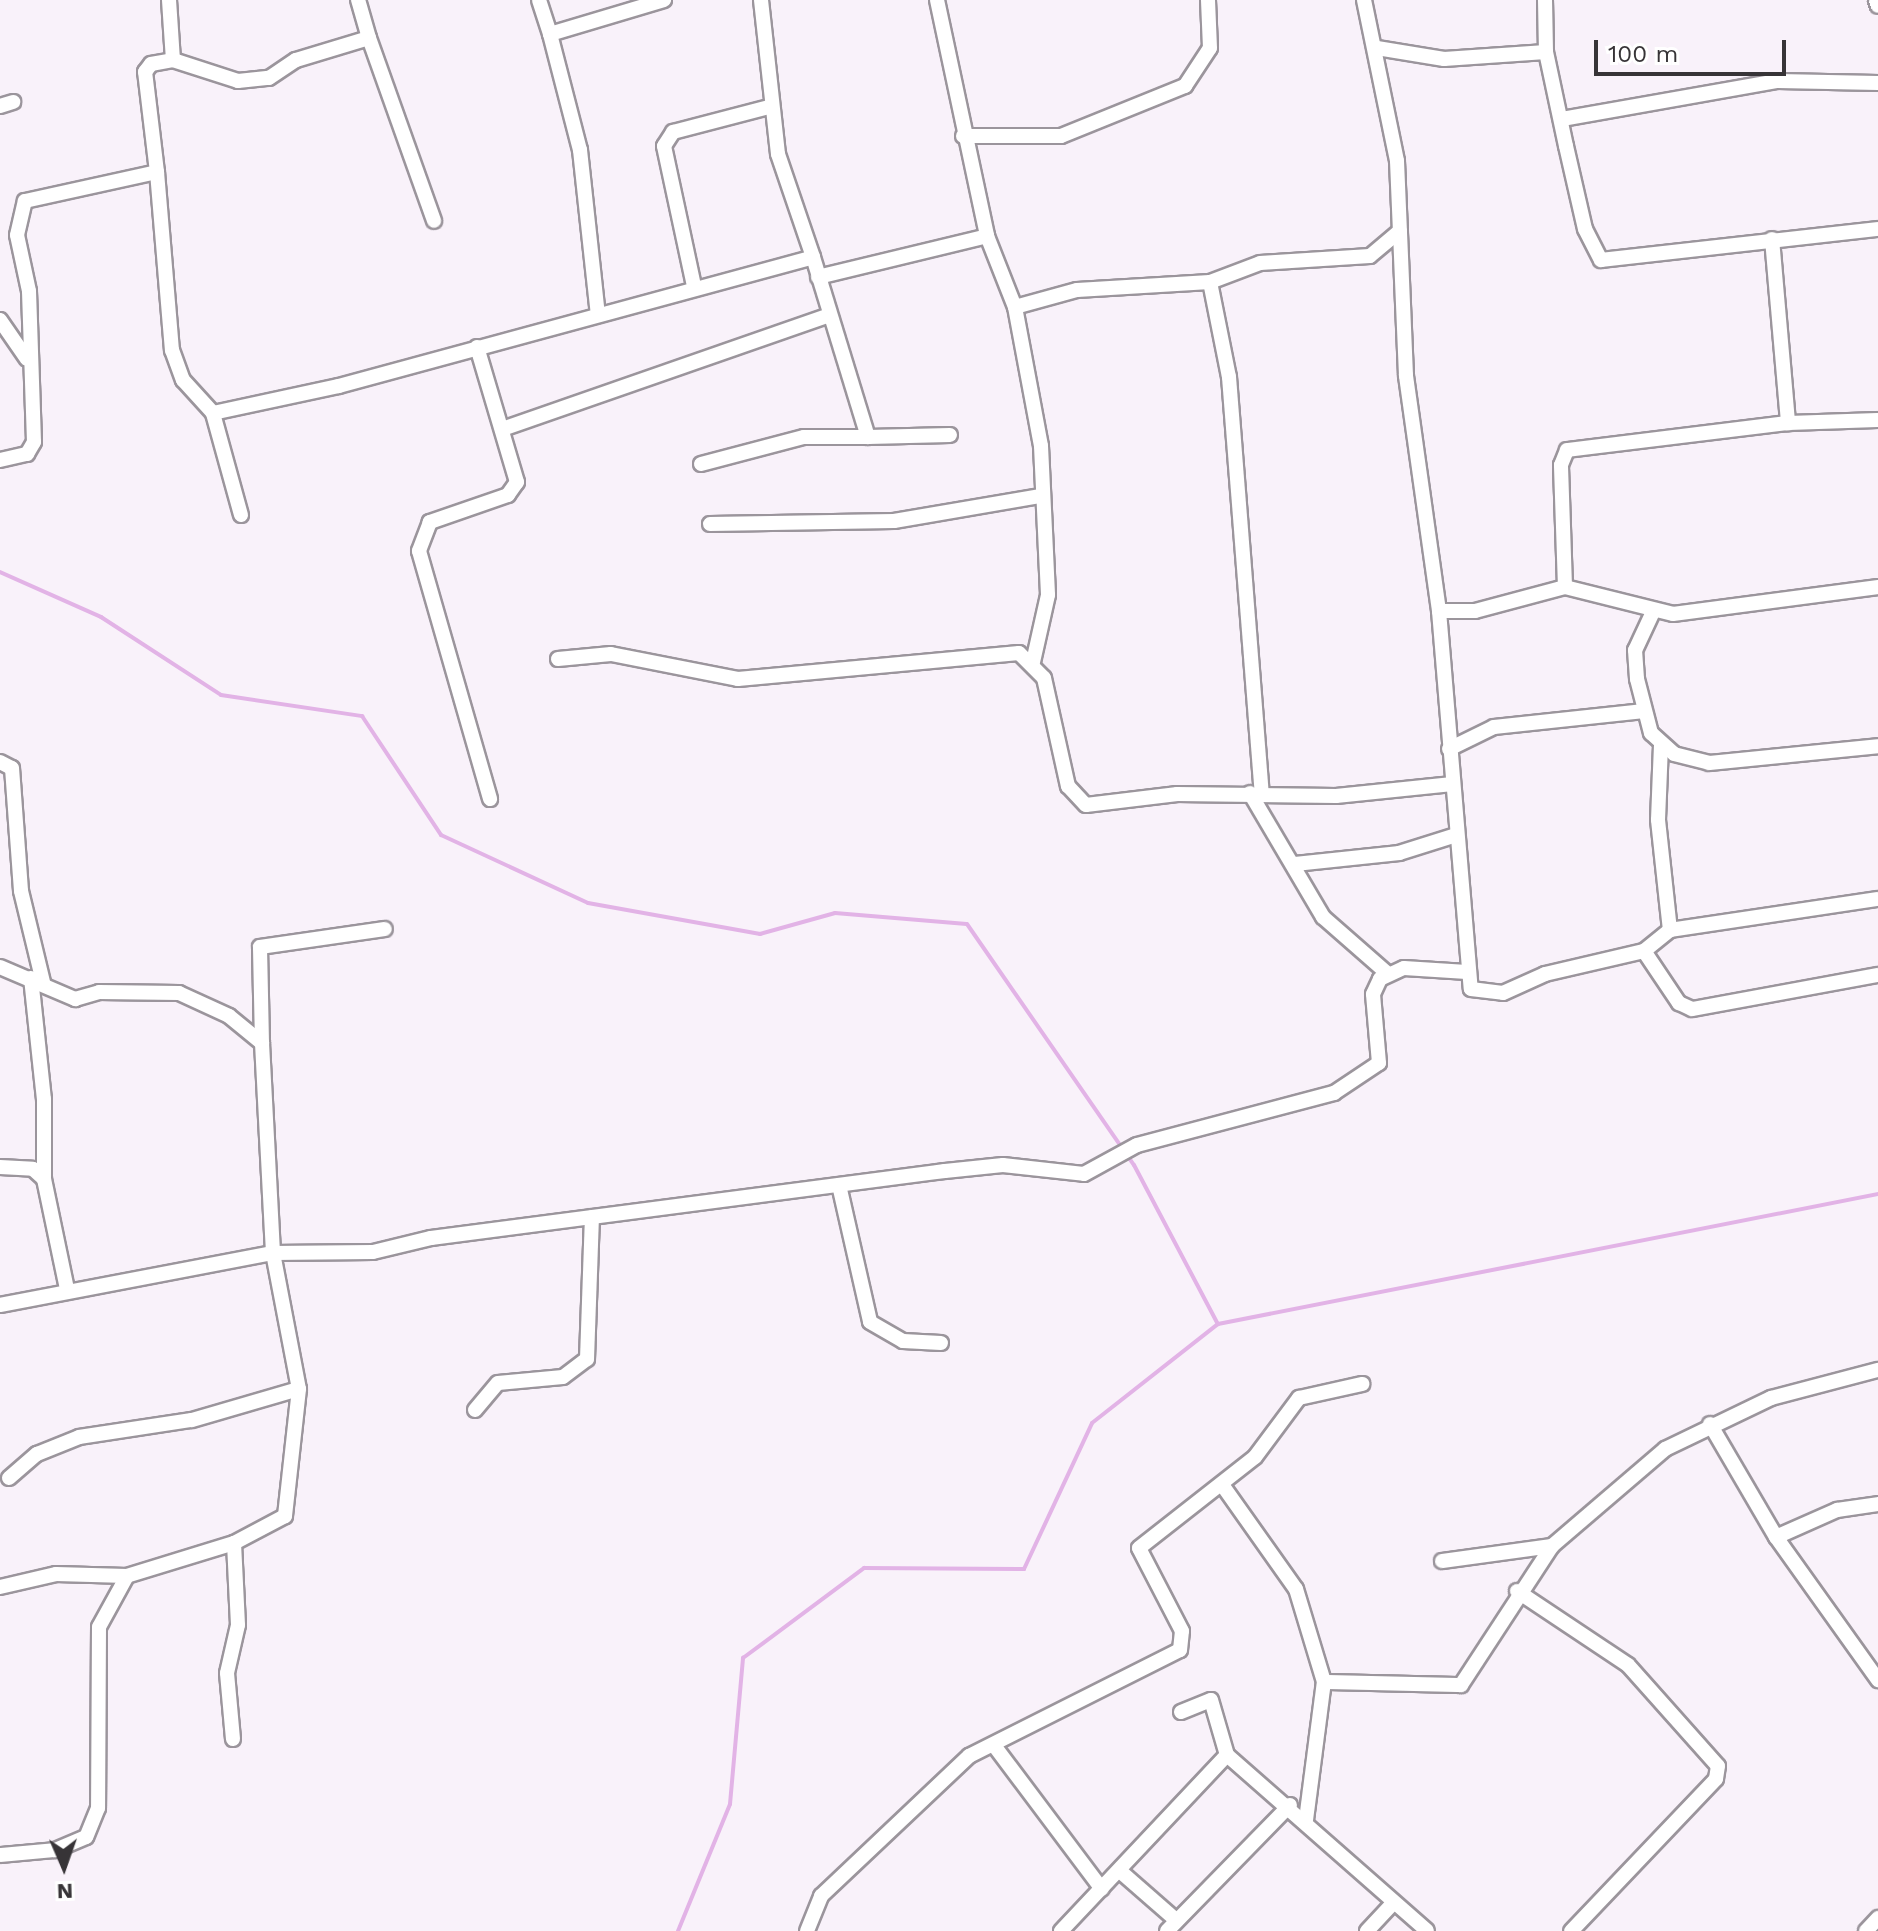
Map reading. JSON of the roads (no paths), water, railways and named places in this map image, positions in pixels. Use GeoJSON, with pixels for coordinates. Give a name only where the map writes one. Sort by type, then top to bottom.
{"type":"FeatureCollection","features":[{"type":"Feature","properties":{"kind":"street"},"geometry":{"type":"LineString","coordinates":[[169,0],[173,60]]}},
{"type":"Feature","properties":{"kind":"street"},"geometry":{"type":"LineString","coordinates":[[358,0],[434,221]]}},
{"type":"Feature","properties":{"kind":"street"},"geometry":{"type":"LineString","coordinates":[[539,0],[580,150],[598,315]]}},
{"type":"Feature","properties":{"kind":"street"},"geometry":{"type":"LineString","coordinates":[[550,34],[664,0]]}},
{"type":"Feature","properties":{"kind":"street"},"geometry":{"type":"LineString","coordinates":[[761,0],[769,107],[827,316],[848,357],[868,437]]}},
{"type":"Feature","properties":{"kind":"street"},"geometry":{"type":"LineString","coordinates":[[937,0],[963,136],[987,236],[1015,307],[1041,446],[1048,595],[1033,662]]}},
{"type":"Feature","properties":{"kind":"street"},"geometry":{"type":"LineString","coordinates":[[963,136],[1061,136],[1185,86],[1210,48],[1208,0]]}},
{"type":"Feature","properties":{"kind":"street"},"geometry":{"type":"LineString","coordinates":[[1364,0],[1377,48],[1400,231],[1406,376],[1439,611],[1467,972],[1471,989],[1498,995],[1545,974],[1644,951],[1670,930],[1878,899]]}},
{"type":"Feature","properties":{"kind":"street"},"geometry":{"type":"LineString","coordinates":[[1545,0],[1546,52],[1585,229],[1601,260],[1878,229]]}},
{"type":"Feature","properties":{"kind":"street"},"geometry":{"type":"LineString","coordinates":[[1876,0],[1878,6]]}},
{"type":"Feature","properties":{"kind":"street"},"geometry":{"type":"LineString","coordinates":[[241,515],[213,413],[183,380],[172,350],[145,72],[173,60],[251,81],[369,38]]}},
{"type":"Feature","properties":{"kind":"street"},"geometry":{"type":"LineString","coordinates":[[1377,48],[1444,59],[1546,52]]}},
{"type":"Feature","properties":{"kind":"street"},"geometry":{"type":"LineString","coordinates":[[1562,119],[1778,81],[1878,83]]}},
{"type":"Feature","properties":{"kind":"street"},"geometry":{"type":"LineString","coordinates":[[694,286],[664,146],[673,132],[769,107]]}},
{"type":"Feature","properties":{"kind":"street"},"geometry":{"type":"LineString","coordinates":[[0,460],[32,449],[21,206],[31,197],[157,172]]}},
{"type":"Feature","properties":{"kind":"street"},"geometry":{"type":"LineString","coordinates":[[1015,307],[1077,290],[1210,282],[1260,263],[1370,256],[1400,231]]}},
{"type":"Feature","properties":{"kind":"street"},"geometry":{"type":"LineString","coordinates":[[818,277],[987,236]]}},
{"type":"Feature","properties":{"kind":"street"},"geometry":{"type":"LineString","coordinates":[[1772,239],[1788,423]]}},
{"type":"Feature","properties":{"kind":"street"},"geometry":{"type":"LineString","coordinates":[[213,413],[477,347],[694,286],[813,257]]}},
{"type":"Feature","properties":{"kind":"street"},"geometry":{"type":"LineString","coordinates":[[1210,282],[1229,377],[1256,793],[1323,917],[1387,973],[1467,972]]}},
{"type":"Feature","properties":{"kind":"street"},"geometry":{"type":"LineString","coordinates":[[505,428],[827,316]]}},
{"type":"Feature","properties":{"kind":"street"},"geometry":{"type":"LineString","coordinates":[[0,320],[27,359]]}},
{"type":"Feature","properties":{"kind":"street"},"geometry":{"type":"LineString","coordinates":[[477,347],[505,428],[513,490],[430,522],[419,551],[490,799]]}},
{"type":"Feature","properties":{"kind":"street"},"geometry":{"type":"LineString","coordinates":[[1565,587],[1561,465],[1567,450],[1788,423],[1878,420]]}},
{"type":"Feature","properties":{"kind":"street"},"geometry":{"type":"LineString","coordinates":[[701,464],[804,437],[950,435]]}},
{"type":"Feature","properties":{"kind":"street"},"geometry":{"type":"LineString","coordinates":[[710,524],[894,521],[1041,496]]}},
{"type":"Feature","properties":{"kind":"street"},"geometry":{"type":"LineString","coordinates":[[1439,611],[1475,611],[1565,587],[1652,614],[1878,587]]}},
{"type":"Feature","properties":{"kind":"street"},"geometry":{"type":"LineString","coordinates":[[1652,614],[1635,650],[1644,711],[1661,745],[1658,820],[1670,930]]}},
{"type":"Feature","properties":{"kind":"street"},"geometry":{"type":"LineString","coordinates":[[558,659],[611,654],[738,679],[1000,649],[1033,662],[1044,678],[1075,800],[1107,807],[1177,794],[1336,796],[1452,784]]}},
{"type":"Feature","properties":{"kind":"street"},"geometry":{"type":"LineString","coordinates":[[1449,749],[1494,727],[1644,711]]}},
{"type":"Feature","properties":{"kind":"street"},"geometry":{"type":"LineString","coordinates":[[1661,745],[1709,763],[1878,746]]}},
{"type":"Feature","properties":{"kind":"street"},"geometry":{"type":"LineString","coordinates":[[0,762],[12,768],[21,891],[37,980],[44,1099],[44,1179],[67,1289]]}},
{"type":"Feature","properties":{"kind":"street"},"geometry":{"type":"LineString","coordinates":[[1295,864],[1399,853],[1456,835]]}},
{"type":"Feature","properties":{"kind":"street"},"geometry":{"type":"LineString","coordinates":[[0,1587],[56,1574],[127,1576],[234,1543],[278,1524],[289,1507],[299,1389],[273,1253],[260,947],[385,929]]}},
{"type":"Feature","properties":{"kind":"street"},"geometry":{"type":"LineString","coordinates":[[1644,951],[1679,1003],[1692,1009],[1878,975]]}},
{"type":"Feature","properties":{"kind":"street"},"geometry":{"type":"LineString","coordinates":[[0,967],[37,980],[75,999],[99,992],[179,993],[229,1016],[262,1043]]}},
{"type":"Feature","properties":{"kind":"street"},"geometry":{"type":"LineString","coordinates":[[0,1305],[67,1289],[273,1253],[373,1252],[592,1217],[1003,1165],[1084,1174],[1137,1145],[1334,1093],[1378,1066],[1373,994],[1387,973]]}},
{"type":"Feature","properties":{"kind":"street"},"geometry":{"type":"LineString","coordinates":[[0,1167],[33,1169],[44,1179]]}},
{"type":"Feature","properties":{"kind":"street"},"geometry":{"type":"LineString","coordinates":[[839,1185],[870,1322],[903,1341],[941,1343]]}},
{"type":"Feature","properties":{"kind":"street"},"geometry":{"type":"LineString","coordinates":[[475,1410],[498,1383],[563,1377],[587,1359],[592,1217]]}},
{"type":"Feature","properties":{"kind":"street"},"geometry":{"type":"LineString","coordinates":[[1324,1682],[1461,1685],[1481,1663],[1517,1591],[1552,1546],[1665,1449],[1710,1424],[1804,1386],[1878,1370]]}},
{"type":"Feature","properties":{"kind":"street"},"geometry":{"type":"LineString","coordinates":[[807,1931],[821,1896],[848,1878],[969,1756],[996,1748],[1180,1650],[1182,1631],[1139,1548],[1223,1486],[1274,1437],[1299,1398],[1362,1384]]}},
{"type":"Feature","properties":{"kind":"street"},"geometry":{"type":"LineString","coordinates":[[9,1478],[37,1454],[79,1437],[192,1420],[299,1389]]}},
{"type":"Feature","properties":{"kind":"street"},"geometry":{"type":"LineString","coordinates":[[1710,1424],[1776,1537],[1878,1680]]}},
{"type":"Feature","properties":{"kind":"street"},"geometry":{"type":"LineString","coordinates":[[1223,1486],[1296,1589],[1324,1682],[1306,1820]]}},
{"type":"Feature","properties":{"kind":"street"},"geometry":{"type":"LineString","coordinates":[[1776,1537],[1837,1510],[1878,1504]]}},
{"type":"Feature","properties":{"kind":"street"},"geometry":{"type":"LineString","coordinates":[[233,1739],[227,1673],[238,1625],[234,1543]]}},
{"type":"Feature","properties":{"kind":"street"},"geometry":{"type":"LineString","coordinates":[[1442,1561],[1552,1546]]}},
{"type":"Feature","properties":{"kind":"street"},"geometry":{"type":"LineString","coordinates":[[0,1855],[73,1846],[93,1826],[96,1648],[127,1576]]}},
{"type":"Feature","properties":{"kind":"street"},"geometry":{"type":"LineString","coordinates":[[1517,1591],[1628,1665],[1718,1766],[1716,1779],[1571,1931]]}},
{"type":"Feature","properties":{"kind":"street"},"geometry":{"type":"LineString","coordinates":[[1181,1712],[1211,1700],[1227,1755],[1290,1805],[1392,1904],[1427,1931]]}},
{"type":"Feature","properties":{"kind":"street"},"geometry":{"type":"LineString","coordinates":[[996,1748],[1102,1889]]}},
{"type":"Feature","properties":{"kind":"street"},"geometry":{"type":"LineString","coordinates":[[1061,1931],[1121,1872],[1227,1755]]}},
{"type":"Feature","properties":{"kind":"street"},"geometry":{"type":"LineString","coordinates":[[1121,1872],[1172,1926],[1290,1805]]}},
{"type":"Feature","properties":{"kind":"street"},"geometry":{"type":"LineString","coordinates":[[1367,1931],[1392,1904]]}},
{"type":"Feature","properties":{"kind":"street"},"geometry":{"type":"LineString","coordinates":[[1866,1931],[1878,1918]]}},
{"type":"Feature","properties":{"kind":"waterway"},"geometry":{"type":"LineString","coordinates":[[0,572],[101,617],[221,695],[362,716],[441,835],[588,903],[760,934],[835,913],[967,924],[1134,1165],[1218,1324]]}},
{"type":"Feature","properties":{"kind":"waterway"},"geometry":{"type":"LineString","coordinates":[[678,1931],[730,1804],[743,1658],[864,1568],[1024,1569],[1092,1423],[1218,1324],[1878,1194]]}}]}
